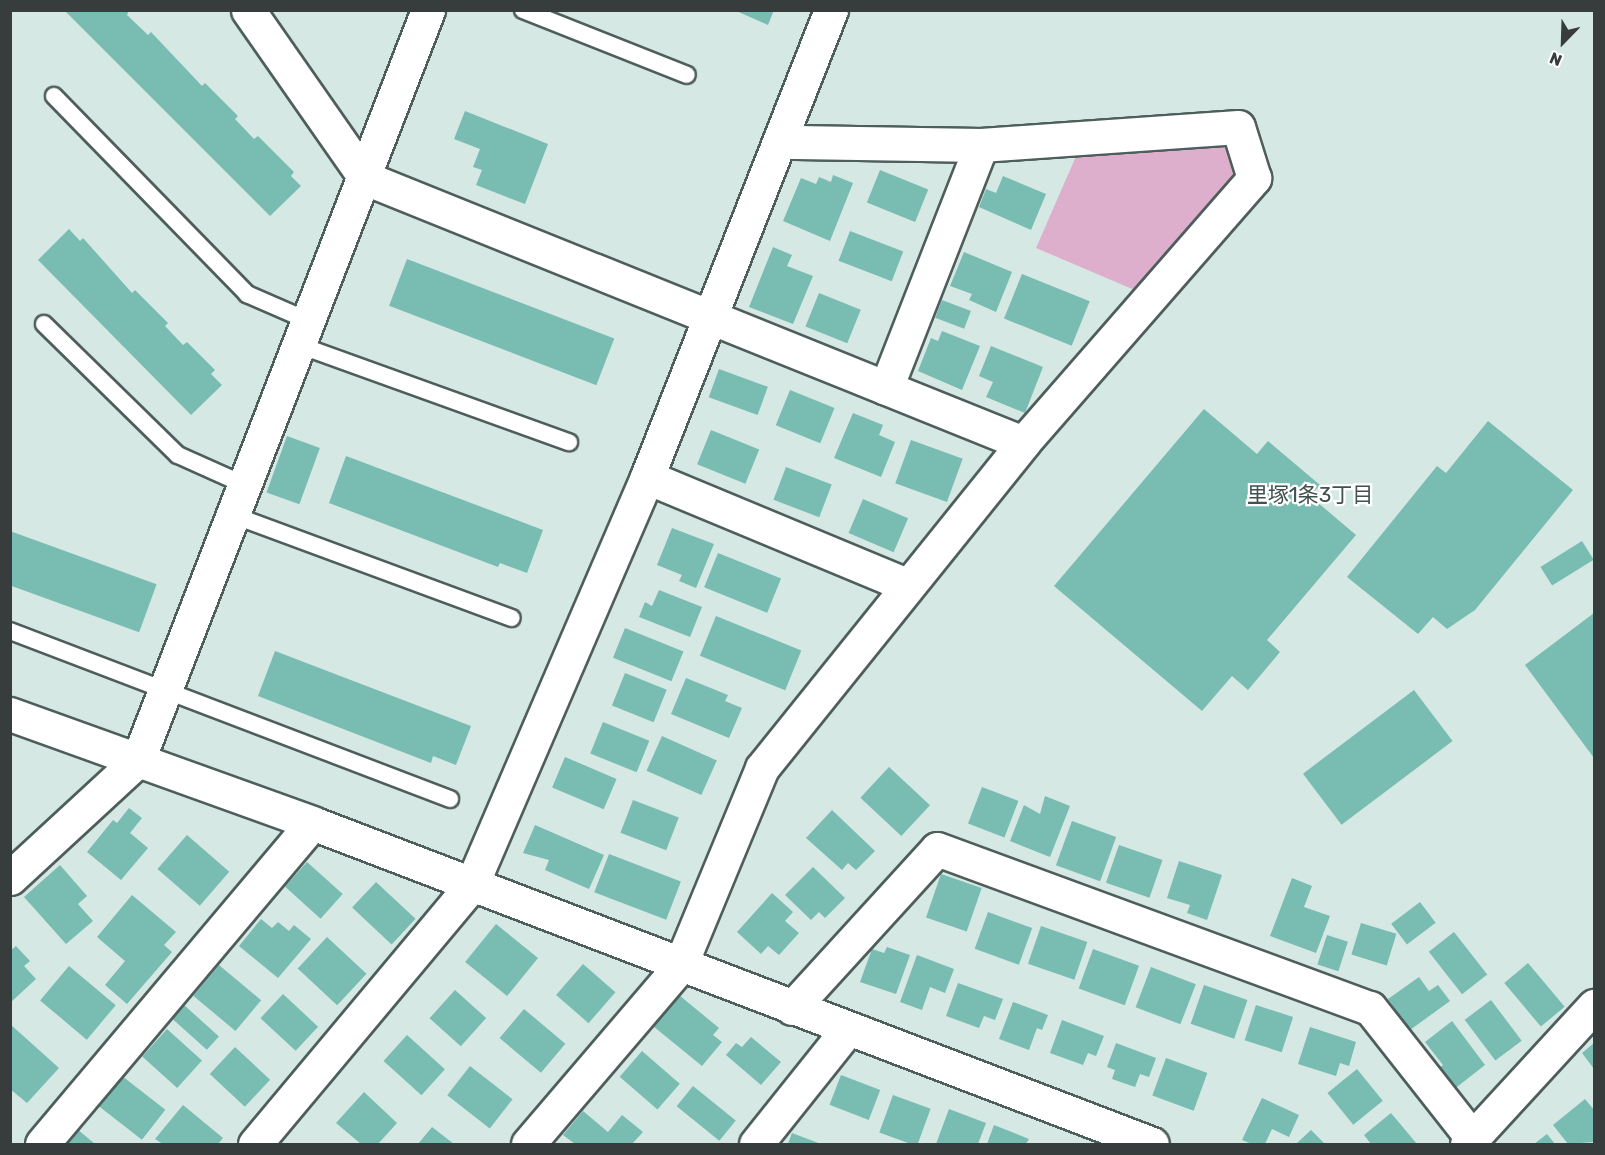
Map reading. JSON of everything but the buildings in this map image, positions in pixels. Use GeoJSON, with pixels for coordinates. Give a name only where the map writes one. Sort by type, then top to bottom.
{"type":"FeatureCollection","features":[{"type":"Feature","properties":{"kind":"street"},"geometry":{"type":"LineString","coordinates":[[248,10],[365,178],[1023,443]]}},
{"type":"Feature","properties":{"kind":"street"},"geometry":{"type":"LineString","coordinates":[[10,878],[138,760],[365,178],[428,10]]}},
{"type":"Feature","properties":{"kind":"street"},"geometry":{"type":"LineString","coordinates":[[255,1144],[471,886],[647,477],[781,142],[831,10]]}},
{"type":"Feature","properties":{"kind":"street"},"geometry":{"type":"LineString","coordinates":[[528,1144],[680,966],[762,768],[906,585],[1023,443],[1254,178],[1238,126],[981,145],[781,142]]}},
{"type":"Feature","properties":{"kind":"street"},"geometry":{"type":"LineString","coordinates":[[886,388],[981,145]]}},
{"type":"Feature","properties":{"kind":"street"},"geometry":{"type":"LineString","coordinates":[[647,477],[906,585]]}},
{"type":"Feature","properties":{"kind":"street"},"geometry":{"type":"LineString","coordinates":[[10,714],[312,823],[847,1030],[1152,1144]]}},
{"type":"Feature","properties":{"kind":"street"},"geometry":{"type":"LineString","coordinates":[[42,1144],[312,823]]}},
{"type":"Feature","properties":{"kind":"street"},"geometry":{"type":"LineString","coordinates":[[792,1008],[937,849],[1370,1008],[1470,1142],[1594,1006]]}},
{"type":"Feature","properties":{"kind":"street"},"geometry":{"type":"LineString","coordinates":[[756,1144],[847,1030]]}},
{"type":"Feature","properties":{"kind":"lane"},"geometry":{"type":"LineString","coordinates":[[523,10],[687,75]]}},
{"type":"Feature","properties":{"kind":"lane"},"geometry":{"type":"LineString","coordinates":[[54,96],[247,294],[304,333],[569,442]]}},
{"type":"Feature","properties":{"kind":"lane"},"geometry":{"type":"LineString","coordinates":[[44,324],[178,455],[239,500],[512,618]]}},
{"type":"Feature","properties":{"kind":"lane"},"geometry":{"type":"LineString","coordinates":[[10,631],[450,799]]}},
{"type":"Feature","properties":{"kind":"shaded area"},"geometry":{"type":"Polygon","coordinates":[[[1238,127],[1254,178],[1151,297],[1036,248],[1084,138],[1238,127]]]}},
{"type":"Feature","properties":{"kind":"district","name":"里塚1条3丁目"},"geometry":{"type":"Point","coordinates":[1310,495]}}]}
